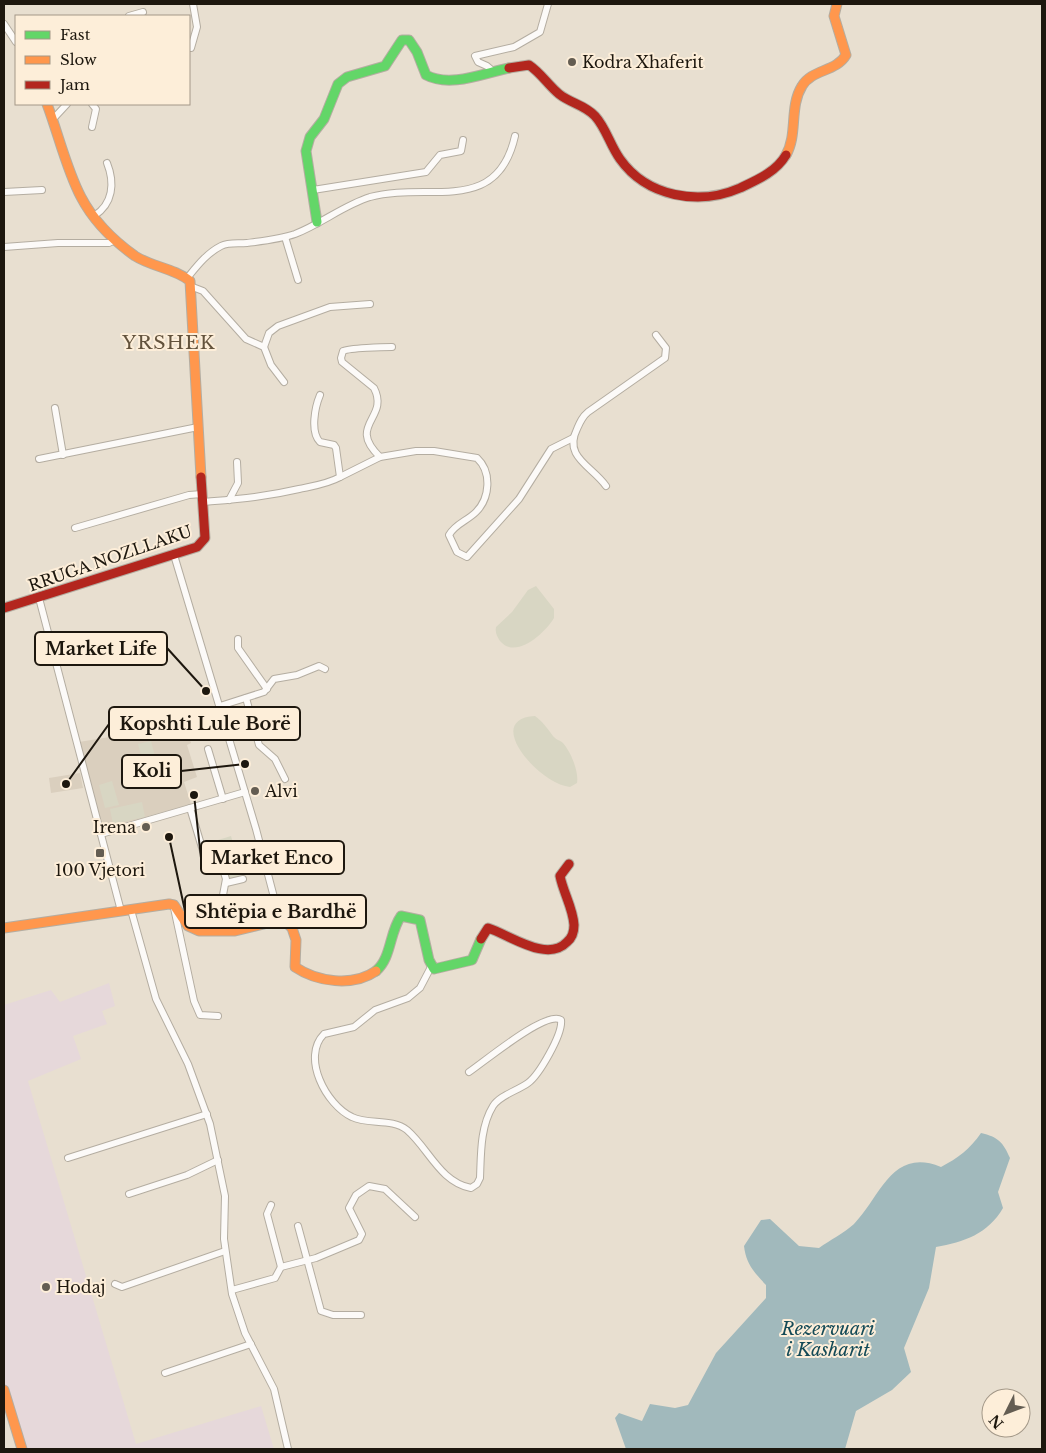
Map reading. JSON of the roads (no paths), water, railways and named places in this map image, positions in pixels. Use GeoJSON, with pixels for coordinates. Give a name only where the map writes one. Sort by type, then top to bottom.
{"type":"FeatureCollection","features":[{"type":"Feature","properties":{"kind":"street"},"geometry":{"type":"LineString","coordinates":[[192,48],[197,27],[193,4]]}},
{"type":"Feature","properties":{"kind":"street"},"geometry":{"type":"LineString","coordinates":[[494,72],[478,62],[475,56],[514,47],[540,32],[548,4]]}},
{"type":"Feature","properties":{"kind":"street"},"geometry":{"type":"LineString","coordinates":[[317,222],[306,151],[308,143],[324,119],[338,84],[346,77],[385,66],[402,40],[409,40],[414,46],[429,78],[441,80],[529,65],[559,94],[594,115],[622,162],[646,182],[694,200],[710,199],[735,190],[769,172],[783,161],[791,144],[800,88],[810,76],[835,65],[846,55],[834,16],[837,4]]}},
{"type":"Feature","properties":{"kind":"street"},"geometry":{"type":"LineString","coordinates":[[133,15],[143,12]]}},
{"type":"Feature","properties":{"kind":"street"},"geometry":{"type":"LineString","coordinates":[[4,24],[15,40]]}},
{"type":"Feature","properties":{"kind":"street"},"geometry":{"type":"LineString","coordinates":[[48,105],[54,118],[81,197],[94,216],[115,240],[136,257],[189,282],[203,291],[246,339],[264,347]]}},
{"type":"Feature","properties":{"kind":"street"},"geometry":{"type":"LineString","coordinates":[[54,118],[65,105]]}},
{"type":"Feature","properties":{"kind":"street"},"geometry":{"type":"LineString","coordinates":[[92,127],[96,109],[93,105]]}},
{"type":"Feature","properties":{"kind":"street"},"geometry":{"type":"LineString","coordinates":[[189,282],[199,263],[222,246],[296,234],[317,222],[374,196],[434,194],[473,188],[494,177],[504,167],[511,154],[515,136]]}},
{"type":"Feature","properties":{"kind":"street"},"geometry":{"type":"LineString","coordinates":[[313,190],[426,172],[440,155],[460,151],[463,140]]}},
{"type":"Feature","properties":{"kind":"street"},"geometry":{"type":"LineString","coordinates":[[94,216],[104,209],[111,197],[110,170],[107,163]]}},
{"type":"Feature","properties":{"kind":"street"},"geometry":{"type":"LineString","coordinates":[[4,192],[42,190]]}},
{"type":"Feature","properties":{"kind":"street"},"geometry":{"type":"LineString","coordinates":[[285,237],[298,280]]}},
{"type":"Feature","properties":{"kind":"street"},"geometry":{"type":"LineString","coordinates":[[4,247],[58,243],[110,243],[115,240]]}},
{"type":"Feature","properties":{"kind":"street","name":"RRUGA NOZLLAKU"},"geometry":{"type":"LineString","coordinates":[[4,608],[174,555],[197,547],[203,542],[206,531],[202,498],[189,282]]}},
{"type":"Feature","properties":{"kind":"street"},"geometry":{"type":"LineString","coordinates":[[284,382],[271,365],[264,347],[269,333],[278,326],[330,307],[370,304]]}},
{"type":"Feature","properties":{"kind":"street"},"geometry":{"type":"LineString","coordinates":[[606,486],[577,456],[573,450],[573,438],[582,417],[665,358],[666,348],[656,336]]}},
{"type":"Feature","properties":{"kind":"street"},"geometry":{"type":"LineString","coordinates":[[380,457],[369,446],[366,435],[378,406],[377,393],[370,384],[342,362],[340,358],[343,351],[348,349],[363,350],[392,347]]}},
{"type":"Feature","properties":{"kind":"street"},"geometry":{"type":"LineString","coordinates":[[320,395],[316,406],[316,437],[320,442],[334,445],[336,448],[340,477]]}},
{"type":"Feature","properties":{"kind":"street"},"geometry":{"type":"LineString","coordinates":[[55,408],[63,455]]}},
{"type":"Feature","properties":{"kind":"street"},"geometry":{"type":"LineString","coordinates":[[39,460],[198,427]]}},
{"type":"Feature","properties":{"kind":"street"},"geometry":{"type":"LineString","coordinates":[[75,528],[189,495],[229,500],[271,495],[325,483],[380,457],[429,451],[472,456],[481,462],[488,480],[481,505],[449,536],[457,552],[467,557],[519,499],[551,449],[573,438]]}},
{"type":"Feature","properties":{"kind":"street"},"geometry":{"type":"LineString","coordinates":[[229,500],[238,483],[237,462]]}},
{"type":"Feature","properties":{"kind":"street"},"geometry":{"type":"LineString","coordinates":[[174,555],[245,792],[280,920]]}},
{"type":"Feature","properties":{"kind":"street"},"geometry":{"type":"LineString","coordinates":[[39,598],[101,834],[126,911],[156,998],[188,1064],[207,1114],[225,1196],[225,1251],[232,1290],[239,1318],[274,1389],[288,1449]]}},
{"type":"Feature","properties":{"kind":"street"},"geometry":{"type":"LineString","coordinates":[[238,639],[238,648],[267,689]]}},
{"type":"Feature","properties":{"kind":"street"},"geometry":{"type":"LineString","coordinates":[[220,706],[264,692],[274,679],[297,675],[319,666],[325,669]]}},
{"type":"Feature","properties":{"kind":"street"},"geometry":{"type":"LineString","coordinates":[[246,698],[259,745],[275,759],[285,779]]}},
{"type":"Feature","properties":{"kind":"street"},"geometry":{"type":"LineString","coordinates":[[208,749],[223,799]]}},
{"type":"Feature","properties":{"kind":"street"},"geometry":{"type":"LineString","coordinates":[[101,834],[245,792]]}},
{"type":"Feature","properties":{"kind":"street"},"geometry":{"type":"LineString","coordinates":[[190,808],[203,851],[206,855],[217,854],[219,856],[226,883],[223,895],[224,916],[218,931]]}},
{"type":"Feature","properties":{"kind":"street"},"geometry":{"type":"LineString","coordinates":[[432,967],[437,969],[472,960],[479,951],[484,932],[488,928],[533,946],[549,950],[561,949],[569,940],[575,926],[560,876],[569,864]]}},
{"type":"Feature","properties":{"kind":"street"},"geometry":{"type":"LineString","coordinates":[[226,883],[243,879]]}},
{"type":"Feature","properties":{"kind":"street"},"geometry":{"type":"LineString","coordinates":[[4,928],[174,905]]}},
{"type":"Feature","properties":{"kind":"street"},"geometry":{"type":"LineString","coordinates":[[174,905],[191,928],[199,931],[242,930],[280,920],[291,926],[297,937],[295,967],[303,972],[331,980],[345,981],[363,977],[381,967],[390,949],[399,918],[401,916],[417,918],[423,925],[432,967],[420,988],[408,998],[375,1010],[354,1027],[324,1034],[314,1049],[316,1071],[332,1100],[343,1112],[354,1118],[385,1122],[406,1129],[446,1175],[471,1188],[478,1184],[480,1178],[480,1151],[491,1110],[500,1098],[517,1091],[537,1075],[559,1032],[561,1020],[554,1018],[546,1021],[509,1041],[500,1051],[469,1072]]}},
{"type":"Feature","properties":{"kind":"street"},"geometry":{"type":"LineString","coordinates":[[174,905],[194,1000],[200,1015],[218,1016]]}},
{"type":"Feature","properties":{"kind":"street"},"geometry":{"type":"LineString","coordinates":[[68,1158],[207,1114]]}},
{"type":"Feature","properties":{"kind":"street"},"geometry":{"type":"LineString","coordinates":[[129,1194],[187,1175],[218,1160]]}},
{"type":"Feature","properties":{"kind":"street"},"geometry":{"type":"LineString","coordinates":[[281,1267],[308,1260],[350,1245],[362,1237],[349,1208],[356,1196],[369,1186],[385,1189],[415,1217]]}},
{"type":"Feature","properties":{"kind":"street"},"geometry":{"type":"LineString","coordinates":[[232,1290],[275,1278],[281,1267],[267,1214],[271,1205]]}},
{"type":"Feature","properties":{"kind":"street"},"geometry":{"type":"LineString","coordinates":[[298,1226],[321,1311],[333,1315],[361,1315]]}},
{"type":"Feature","properties":{"kind":"street"},"geometry":{"type":"LineString","coordinates":[[115,1284],[122,1287],[225,1251]]}},
{"type":"Feature","properties":{"kind":"street"},"geometry":{"type":"LineString","coordinates":[[165,1373],[251,1344]]}},
{"type":"Feature","properties":{"kind":"street"},"geometry":{"type":"LineString","coordinates":[[4,1390],[22,1449]]}},
{"type":"Feature","properties":{"kind":"water","name":"Rezervuari i Kasharit"},"geometry":{"type":"Polygon","coordinates":[[[981,1133],[992,1136],[999,1141],[1010,1158],[998,1192],[1003,1208],[997,1217],[983,1230],[966,1239],[936,1247],[929,1288],[904,1348],[911,1372],[892,1390],[856,1411],[845,1449],[626,1449],[615,1418],[619,1413],[642,1421],[650,1404],[675,1408],[688,1405],[716,1353],[766,1298],[766,1285],[754,1272],[744,1246],[761,1220],[770,1219],[799,1246],[819,1248],[854,1224],[880,1188],[899,1169],[911,1164],[924,1163],[941,1167],[963,1153],[981,1133]]]}},
{"type":"Feature","properties":{"kind":"place","name":"Kodra Xhaferit"},"geometry":{"type":"Point","coordinates":[572,62]}},
{"type":"Feature","properties":{"kind":"place","name":"Market Life"},"geometry":{"type":"Point","coordinates":[206,691]}},
{"type":"Feature","properties":{"kind":"place","name":"Koli"},"geometry":{"type":"Point","coordinates":[245,764]}},
{"type":"Feature","properties":{"kind":"place","name":"Kopshti Lule Borë"},"geometry":{"type":"Point","coordinates":[66,784]}},
{"type":"Feature","properties":{"kind":"place","name":"Alvi"},"geometry":{"type":"Point","coordinates":[255,791]}},
{"type":"Feature","properties":{"kind":"place","name":"Market Enco"},"geometry":{"type":"Point","coordinates":[194,795]}},
{"type":"Feature","properties":{"kind":"place","name":"Irena"},"geometry":{"type":"Point","coordinates":[146,827]}},
{"type":"Feature","properties":{"kind":"place","name":"Shtëpia e Bardhë"},"geometry":{"type":"Point","coordinates":[169,837]}},
{"type":"Feature","properties":{"kind":"place","name":"100 Vjetori"},"geometry":{"type":"Point","coordinates":[100,853]}},
{"type":"Feature","properties":{"kind":"place","name":"Hodaj"},"geometry":{"type":"Point","coordinates":[46,1287]}},
{"type":"Feature","properties":{"kind":"district","name":"YRSHEK"},"geometry":{"type":"Point","coordinates":[169,342]}}]}
